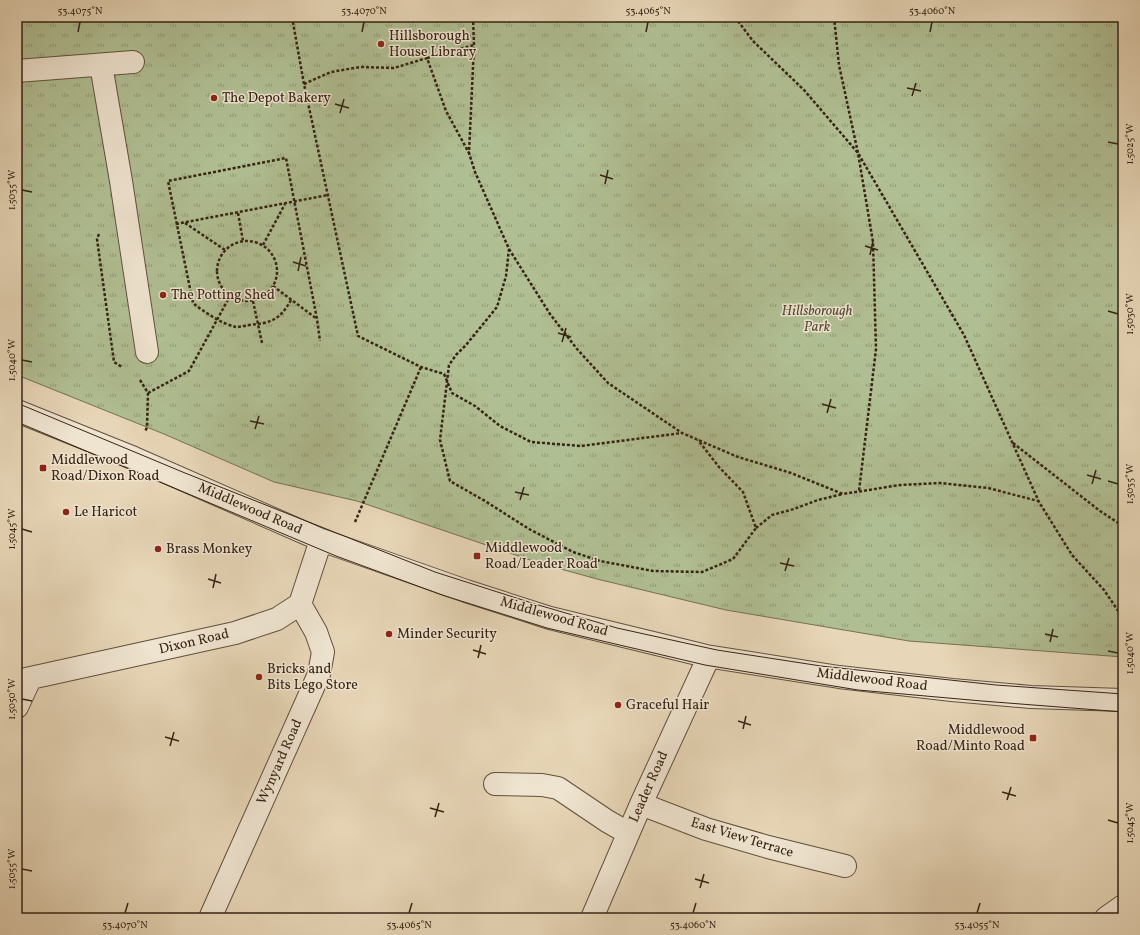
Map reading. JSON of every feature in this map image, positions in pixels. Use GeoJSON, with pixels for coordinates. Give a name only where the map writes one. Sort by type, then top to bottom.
{"type":"FeatureCollection","features":[{"type":"Feature","properties":{"kind":"street"},"geometry":{"type":"LineString","coordinates":[[17,71],[133,62]]}},
{"type":"Feature","properties":{"kind":"street"},"geometry":{"type":"LineString","coordinates":[[101,65],[121,181],[147,352]]}},
{"type":"Feature","properties":{"kind":"street","name":"Middlewood Road"},"geometry":{"type":"LineString","coordinates":[[17,411],[134,458],[321,540],[521,610],[706,656],[874,682],[1031,697],[1123,700]]}},
{"type":"Feature","properties":{"kind":"street"},"geometry":{"type":"LineString","coordinates":[[300,604],[321,540]]}},
{"type":"Feature","properties":{"kind":"street","name":"Dixon Road"},"geometry":{"type":"LineString","coordinates":[[23,680],[234,633],[277,619],[300,604]]}},
{"type":"Feature","properties":{"kind":"street","name":"Wynyard Road"},"geometry":{"type":"LineString","coordinates":[[210,918],[320,674],[323,652],[316,632],[300,604]]}},
{"type":"Feature","properties":{"kind":"street","name":"Leader Road"},"geometry":{"type":"LineString","coordinates":[[592,918],[628,833],[705,665],[706,656]]}},
{"type":"Feature","properties":{"kind":"street"},"geometry":{"type":"LineString","coordinates":[[17,707],[23,680]]}},
{"type":"Feature","properties":{"kind":"street"},"geometry":{"type":"LineString","coordinates":[[494,784],[542,785],[558,788],[607,821],[628,833]]}},
{"type":"Feature","properties":{"kind":"street","name":"East View Terrace"},"geometry":{"type":"LineString","coordinates":[[641,804],[706,829],[768,847],[845,866]]}},
{"type":"Feature","properties":{"kind":"street"},"geometry":{"type":"LineString","coordinates":[[1106,918],[1123,906]]}},
{"type":"Feature","properties":{"kind":"path"},"geometry":{"type":"LineString","coordinates":[[266,18],[271,17]]}},
{"type":"Feature","properties":{"kind":"path"},"geometry":{"type":"LineString","coordinates":[[292,17],[304,84],[358,336],[420,367],[444,374],[452,392],[475,406],[500,426],[531,442],[581,446],[682,433]]}},
{"type":"Feature","properties":{"kind":"path"},"geometry":{"type":"LineString","coordinates":[[469,153],[474,45],[473,17]]}},
{"type":"Feature","properties":{"kind":"path"},"geometry":{"type":"LineString","coordinates":[[736,17],[753,41],[804,90],[858,153],[964,335],[1039,502],[1072,555],[1104,590],[1123,618]]}},
{"type":"Feature","properties":{"kind":"path"},"geometry":{"type":"LineString","coordinates":[[834,17],[839,65],[858,153],[873,242],[876,348],[859,491]]}},
{"type":"Feature","properties":{"kind":"path"},"geometry":{"type":"LineString","coordinates":[[304,84],[331,72],[360,67],[394,68],[474,45]]}},
{"type":"Feature","properties":{"kind":"path"},"geometry":{"type":"LineString","coordinates":[[427,58],[446,111],[469,153],[475,172],[510,249],[550,314],[577,349],[608,383],[682,433],[738,457],[791,473],[843,494]]}},
{"type":"Feature","properties":{"kind":"path"},"geometry":{"type":"LineString","coordinates":[[291,300],[285,312],[273,320],[237,327],[217,319],[201,310],[193,303],[168,181],[286,158],[320,341]]}},
{"type":"Feature","properties":{"kind":"path"},"geometry":{"type":"LineString","coordinates":[[176,224],[328,196]]}},
{"type":"Feature","properties":{"kind":"path"},"geometry":{"type":"LineString","coordinates":[[262,245],[285,204]]}},
{"type":"Feature","properties":{"kind":"path"},"geometry":{"type":"LineString","coordinates":[[238,213],[243,241]]}},
{"type":"Feature","properties":{"kind":"path"},"geometry":{"type":"LineString","coordinates":[[185,222],[225,250]]}},
{"type":"Feature","properties":{"kind":"path"},"geometry":{"type":"LineString","coordinates":[[243,241],[253,241],[262,245],[271,252],[276,261],[278,271],[273,286],[271,290],[263,297],[253,301],[237,300],[222,289],[218,279],[217,269],[219,259],[225,250],[233,244],[243,241]]}},
{"type":"Feature","properties":{"kind":"path"},"geometry":{"type":"LineString","coordinates":[[510,249],[506,276],[497,307],[449,365],[440,440],[450,481],[529,529],[573,552],[600,561],[653,571],[702,572],[733,559],[756,528],[772,515],[818,500],[843,494],[900,485],[940,483],[988,488],[1039,502]]}},
{"type":"Feature","properties":{"kind":"path"},"geometry":{"type":"LineString","coordinates":[[273,286],[317,319]]}},
{"type":"Feature","properties":{"kind":"path"},"geometry":{"type":"LineString","coordinates":[[148,393],[189,371],[230,296]]}},
{"type":"Feature","properties":{"kind":"path"},"geometry":{"type":"LineString","coordinates":[[253,301],[262,343]]}},
{"type":"Feature","properties":{"kind":"path"},"geometry":{"type":"LineString","coordinates":[[344,548],[420,367]]}},
{"type":"Feature","properties":{"kind":"path"},"geometry":{"type":"LineString","coordinates":[[698,440],[719,467],[743,492],[756,528]]}},
{"type":"Feature","properties":{"kind":"path"},"geometry":{"type":"LineString","coordinates":[[1012,443],[1100,511],[1123,526]]}},
{"type":"Feature","properties":{"kind":"green space","name":"Hillsborough Park"},"geometry":{"type":"Polygon","coordinates":[[[17,17],[1123,17],[1123,657],[909,641],[726,610],[597,579],[539,563],[357,501],[274,482],[164,434],[17,375],[17,17]]]}},
{"type":"Feature","properties":{"kind":"tram line"},"geometry":{"type":"LineString","coordinates":[[17,403],[185,473],[435,572],[617,628],[717,650],[821,666],[996,685],[1123,694]]}},
{"type":"Feature","properties":{"kind":"tram line"},"geometry":{"type":"LineString","coordinates":[[17,422],[336,556],[442,595],[547,628],[705,665],[858,690],[1123,712]]}},
{"type":"Feature","properties":{"kind":"place","name":"Hillsborough House Library"},"geometry":{"type":"Point","coordinates":[381,44]}},
{"type":"Feature","properties":{"kind":"place","name":"The Depot Bakery"},"geometry":{"type":"Point","coordinates":[214,98]}},
{"type":"Feature","properties":{"kind":"place","name":"The Potting Shed"},"geometry":{"type":"Point","coordinates":[163,295]}},
{"type":"Feature","properties":{"kind":"place","name":"Middlewood Road/Dixon Road"},"geometry":{"type":"Point","coordinates":[43,468]}},
{"type":"Feature","properties":{"kind":"place","name":"Le Haricot"},"geometry":{"type":"Point","coordinates":[66,512]}},
{"type":"Feature","properties":{"kind":"place","name":"Brass Monkey"},"geometry":{"type":"Point","coordinates":[158,549]}},
{"type":"Feature","properties":{"kind":"place","name":"Middlewood Road/Leader Road"},"geometry":{"type":"Point","coordinates":[477,556]}},
{"type":"Feature","properties":{"kind":"place","name":"Minder Security"},"geometry":{"type":"Point","coordinates":[389,634]}},
{"type":"Feature","properties":{"kind":"place","name":"Bricks and Bits Lego Store"},"geometry":{"type":"Point","coordinates":[259,677]}},
{"type":"Feature","properties":{"kind":"place","name":"Graceful Hair"},"geometry":{"type":"Point","coordinates":[618,705]}},
{"type":"Feature","properties":{"kind":"place","name":"Middlewood Road/Minto Road"},"geometry":{"type":"Point","coordinates":[1033,738]}}]}
